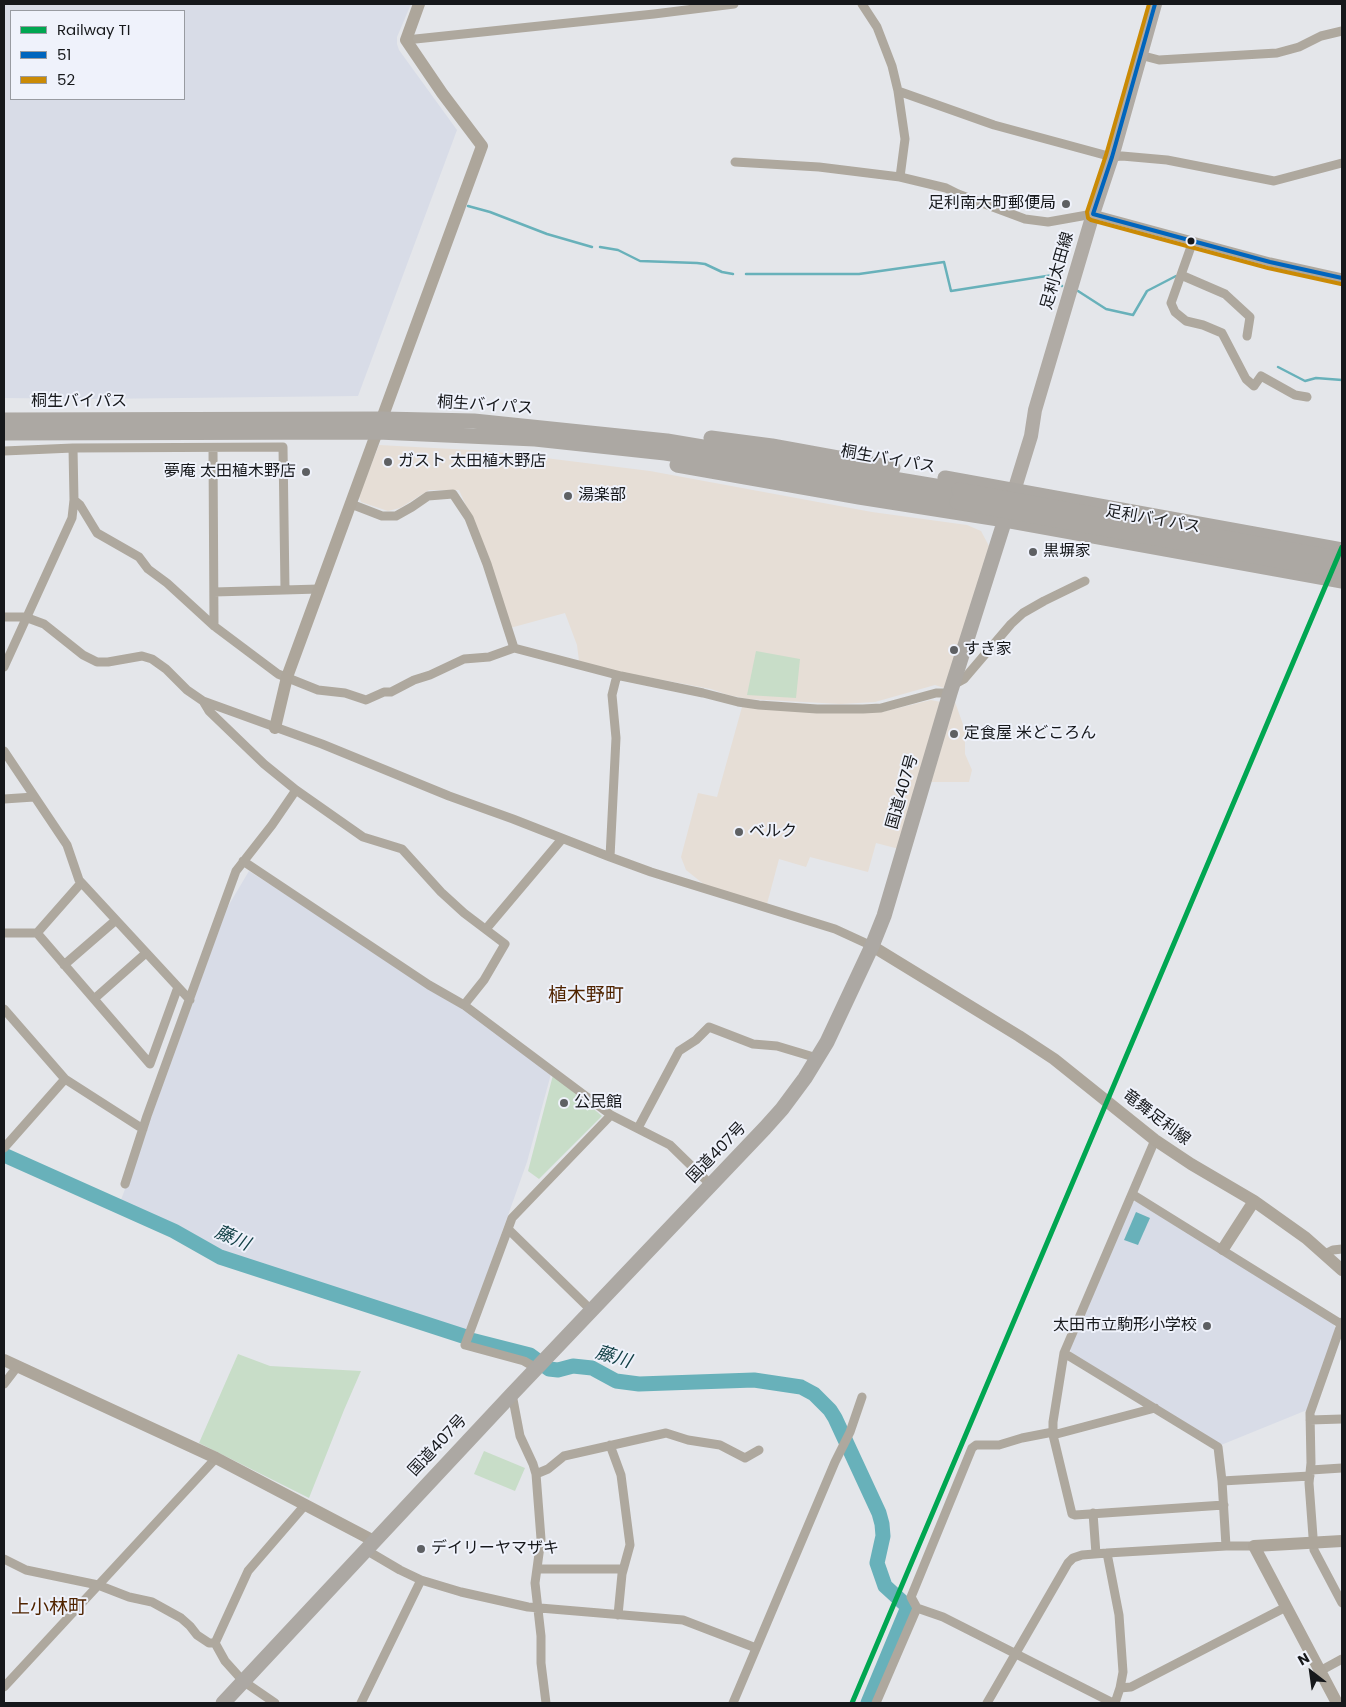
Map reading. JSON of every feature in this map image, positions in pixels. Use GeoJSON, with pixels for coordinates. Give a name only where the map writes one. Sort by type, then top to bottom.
{"type":"FeatureCollection","features":[{"type":"Feature","properties":{"kind":"highway","name":"桐生バイパス"},"geometry":{"type":"LineString","coordinates":[[4,420],[380,426],[665,453],[958,496]]}},
{"type":"Feature","properties":{"kind":"highway","name":"桐生バイパス"},"geometry":{"type":"LineString","coordinates":[[4,433],[380,426],[474,421],[668,441],[958,496]]}},
{"type":"Feature","properties":{"kind":"highway"},"geometry":{"type":"LineString","coordinates":[[555,428],[597,425],[669,432],[772,446],[1342,550]]}},
{"type":"Feature","properties":{"kind":"highway"},"geometry":{"type":"LineString","coordinates":[[535,440],[859,497],[1005,520],[1342,581]]}},
{"type":"Feature","properties":{"kind":"highway","name":"国道407号"},"geometry":{"type":"LineString","coordinates":[[223,1703],[536,1368],[782,1109],[805,1078],[827,1042],[872,946],[892,892],[952,689],[1014,491]]}},
{"type":"Feature","properties":{"kind":"highway","name":"足利バイパス"},"geometry":{"type":"LineString","coordinates":[[958,496],[1342,559]]}},
{"type":"Feature","properties":{"kind":"highway","name":"足利バイパス"},"geometry":{"type":"LineString","coordinates":[[958,496],[1342,572]]}},
{"type":"Feature","properties":{"kind":"main road","name":"足利太田線"},"geometry":{"type":"LineString","coordinates":[[1014,491],[1031,436],[1034,410],[1112,157],[1155,4]]}},
{"type":"Feature","properties":{"kind":"street"},"geometry":{"type":"LineString","coordinates":[[406,40],[419,4]]}},
{"type":"Feature","properties":{"kind":"street"},"geometry":{"type":"LineString","coordinates":[[406,40],[734,4]]}},
{"type":"Feature","properties":{"kind":"street"},"geometry":{"type":"LineString","coordinates":[[862,4],[877,28],[892,66],[898,91],[905,139],[900,177]]}},
{"type":"Feature","properties":{"kind":"street"},"geometry":{"type":"LineString","coordinates":[[1140,55],[1159,60],[1277,53],[1299,47],[1321,36],[1342,31]]}},
{"type":"Feature","properties":{"kind":"street"},"geometry":{"type":"LineString","coordinates":[[275,728],[287,677],[482,146],[442,93],[406,40]]}},
{"type":"Feature","properties":{"kind":"street"},"geometry":{"type":"LineString","coordinates":[[898,91],[994,125],[1112,157],[1122,156],[1168,160],[1274,181],[1342,162]]}},
{"type":"Feature","properties":{"kind":"street"},"geometry":{"type":"LineString","coordinates":[[736,162],[819,167],[900,177],[946,188],[1025,219],[1048,222],[1093,214],[1270,262],[1342,278]]}},
{"type":"Feature","properties":{"kind":"street"},"geometry":{"type":"LineString","coordinates":[[1193,241],[1184,261],[1171,303],[1175,312],[1186,320],[1222,333],[1246,379],[1254,386],[1261,376],[1295,395],[1307,397]]}},
{"type":"Feature","properties":{"kind":"street"},"geometry":{"type":"LineString","coordinates":[[1181,275],[1225,294],[1250,317],[1248,336]]}},
{"type":"Feature","properties":{"kind":"street"},"geometry":{"type":"LineString","coordinates":[[4,451],[73,448],[214,449],[283,447],[285,590]]}},
{"type":"Feature","properties":{"kind":"street"},"geometry":{"type":"LineString","coordinates":[[4,666],[72,518],[74,500],[73,448]]}},
{"type":"Feature","properties":{"kind":"street"},"geometry":{"type":"LineString","coordinates":[[214,449],[214,626]]}},
{"type":"Feature","properties":{"kind":"street"},"geometry":{"type":"LineString","coordinates":[[351,504],[382,516],[396,516],[428,496],[453,494],[469,518],[487,564],[514,648]]}},
{"type":"Feature","properties":{"kind":"street"},"geometry":{"type":"LineString","coordinates":[[74,500],[80,505],[97,532],[139,557],[148,569],[167,583],[214,626],[278,674],[318,690],[345,693],[366,700],[384,692],[391,692],[464,659],[489,657],[514,648],[617,675],[703,692],[738,702],[817,708],[881,708],[952,689],[964,679],[1011,624],[1023,613],[1085,581]]}},
{"type":"Feature","properties":{"kind":"street"},"geometry":{"type":"LineString","coordinates":[[214,592],[319,590]]}},
{"type":"Feature","properties":{"kind":"street"},"geometry":{"type":"LineString","coordinates":[[4,617],[25,617],[44,624],[82,655],[97,662],[142,656],[152,659],[166,668],[187,690],[204,701],[322,744],[449,796],[610,858],[835,929],[872,946]]}},
{"type":"Feature","properties":{"kind":"street"},"geometry":{"type":"LineString","coordinates":[[610,858],[616,738],[612,695],[617,675]]}},
{"type":"Feature","properties":{"kind":"street"},"geometry":{"type":"LineString","coordinates":[[204,701],[209,711],[264,764],[296,790],[363,837],[402,849],[441,892],[464,913],[505,944],[484,980],[464,1005]]}},
{"type":"Feature","properties":{"kind":"street"},"geometry":{"type":"LineString","coordinates":[[4,751],[67,845],[81,883],[190,1000]]}},
{"type":"Feature","properties":{"kind":"street"},"geometry":{"type":"LineString","coordinates":[[125,1184],[147,1116],[236,871],[272,825],[296,790]]}},
{"type":"Feature","properties":{"kind":"street"},"geometry":{"type":"LineString","coordinates":[[4,799],[34,797]]}},
{"type":"Feature","properties":{"kind":"street"},"geometry":{"type":"LineString","coordinates":[[486,929],[562,839]]}},
{"type":"Feature","properties":{"kind":"street"},"geometry":{"type":"LineString","coordinates":[[243,861],[429,985],[464,1005],[611,1115],[670,1146],[711,1185]]}},
{"type":"Feature","properties":{"kind":"street"},"geometry":{"type":"LineString","coordinates":[[4,933],[37,933],[81,883]]}},
{"type":"Feature","properties":{"kind":"street"},"geometry":{"type":"LineString","coordinates":[[64,964],[116,920]]}},
{"type":"Feature","properties":{"kind":"street"},"geometry":{"type":"LineString","coordinates":[[37,933],[150,1064],[178,987]]}},
{"type":"Feature","properties":{"kind":"street","name":"竜舞足利線"},"geometry":{"type":"LineString","coordinates":[[872,946],[1054,1058],[1155,1140],[1191,1164],[1254,1201],[1325,1254],[1342,1270]]}},
{"type":"Feature","properties":{"kind":"street"},"geometry":{"type":"LineString","coordinates":[[94,999],[146,953]]}},
{"type":"Feature","properties":{"kind":"street"},"geometry":{"type":"LineString","coordinates":[[4,1009],[65,1079],[143,1129]]}},
{"type":"Feature","properties":{"kind":"street"},"geometry":{"type":"LineString","coordinates":[[638,1128],[679,1051],[696,1040],[709,1027],[753,1044],[777,1046],[818,1058]]}},
{"type":"Feature","properties":{"kind":"street"},"geometry":{"type":"LineString","coordinates":[[4,1148],[65,1079]]}},
{"type":"Feature","properties":{"kind":"street"},"geometry":{"type":"LineString","coordinates":[[536,1368],[524,1361],[466,1345],[468,1337],[512,1218],[611,1115]]}},
{"type":"Feature","properties":{"kind":"street"},"geometry":{"type":"LineString","coordinates":[[1155,1140],[1064,1353],[1053,1433],[1072,1514],[1224,1505]]}},
{"type":"Feature","properties":{"kind":"street"},"geometry":{"type":"LineString","coordinates":[[1132,1194],[1342,1323],[1310,1413],[1309,1483],[1312,1543],[1342,1603]]}},
{"type":"Feature","properties":{"kind":"street"},"geometry":{"type":"LineString","coordinates":[[1223,1249],[1254,1201]]}},
{"type":"Feature","properties":{"kind":"street"},"geometry":{"type":"LineString","coordinates":[[508,1229],[592,1310]]}},
{"type":"Feature","properties":{"kind":"street"},"geometry":{"type":"LineString","coordinates":[[1325,1254],[1333,1250],[1342,1250]]}},
{"type":"Feature","properties":{"kind":"street"},"geometry":{"type":"LineString","coordinates":[[1064,1353],[1218,1447],[1226,1546]]}},
{"type":"Feature","properties":{"kind":"street"},"geometry":{"type":"LineString","coordinates":[[4,1360],[216,1458],[305,1505],[370,1545],[400,1570],[421,1580],[528,1608],[683,1620],[756,1648]]}},
{"type":"Feature","properties":{"kind":"street"},"geometry":{"type":"LineString","coordinates":[[4,1384],[17,1366]]}},
{"type":"Feature","properties":{"kind":"street"},"geometry":{"type":"LineString","coordinates":[[512,1394],[520,1436],[536,1474],[541,1540],[535,1583],[546,1703]]}},
{"type":"Feature","properties":{"kind":"street"},"geometry":{"type":"LineString","coordinates":[[733,1703],[835,1462],[850,1432],[862,1397]]}},
{"type":"Feature","properties":{"kind":"street"},"geometry":{"type":"LineString","coordinates":[[1107,1553],[1119,1616],[1123,1672],[1120,1688],[1114,1703],[943,1617],[916,1608],[911,1597],[972,1448],[976,1445],[999,1445],[1022,1438],[1053,1433],[1155,1408]]}},
{"type":"Feature","properties":{"kind":"street"},"geometry":{"type":"LineString","coordinates":[[1310,1420],[1342,1419]]}},
{"type":"Feature","properties":{"kind":"street"},"geometry":{"type":"LineString","coordinates":[[536,1474],[548,1469],[564,1456],[666,1433],[688,1440],[720,1445],[745,1458],[759,1450]]}},
{"type":"Feature","properties":{"kind":"street"},"geometry":{"type":"LineString","coordinates":[[610,1445],[621,1475],[630,1550],[623,1569],[618,1615]]}},
{"type":"Feature","properties":{"kind":"street"},"geometry":{"type":"LineString","coordinates":[[4,1687],[216,1458]]}},
{"type":"Feature","properties":{"kind":"street"},"geometry":{"type":"LineString","coordinates":[[1222,1481],[1310,1473],[1342,1468]]}},
{"type":"Feature","properties":{"kind":"street"},"geometry":{"type":"LineString","coordinates":[[215,1643],[248,1571],[305,1505]]}},
{"type":"Feature","properties":{"kind":"street"},"geometry":{"type":"LineString","coordinates":[[1093,1513],[1096,1554]]}},
{"type":"Feature","properties":{"kind":"street"},"geometry":{"type":"LineString","coordinates":[[987,1703],[1068,1563],[1073,1558],[1107,1553],[1342,1541]]}},
{"type":"Feature","properties":{"kind":"street"},"geometry":{"type":"LineString","coordinates":[[1254,1546],[1337,1703]]}},
{"type":"Feature","properties":{"kind":"street"},"geometry":{"type":"LineString","coordinates":[[4,1559],[26,1570],[98,1585],[129,1597],[152,1602],[181,1618],[197,1635],[209,1642],[215,1643]]}},
{"type":"Feature","properties":{"kind":"street"},"geometry":{"type":"LineString","coordinates":[[538,1569],[623,1569]]}},
{"type":"Feature","properties":{"kind":"street"},"geometry":{"type":"LineString","coordinates":[[361,1703],[421,1580]]}},
{"type":"Feature","properties":{"kind":"street"},"geometry":{"type":"LineString","coordinates":[[876,1703],[916,1608]]}},
{"type":"Feature","properties":{"kind":"street"},"geometry":{"type":"LineString","coordinates":[[1120,1688],[1131,1687],[1286,1608]]}},
{"type":"Feature","properties":{"kind":"street"},"geometry":{"type":"LineString","coordinates":[[215,1643],[225,1661],[243,1681],[275,1703]]}},
{"type":"Feature","properties":{"kind":"street"},"geometry":{"type":"LineString","coordinates":[[1320,1671],[1342,1659]]}},
{"type":"Feature","properties":{"kind":"shaded area"},"geometry":{"type":"Polygon","coordinates":[[[4,4],[411,4],[397,37],[399,50],[457,130],[358,396],[94,399],[4,398],[4,4]]]}},
{"type":"Feature","properties":{"kind":"shaded area"},"geometry":{"type":"Polygon","coordinates":[[[379,445],[489,451],[650,471],[872,512],[967,525],[981,531],[989,546],[949,686],[944,688],[935,685],[875,702],[841,704],[748,699],[711,689],[604,669],[579,661],[577,645],[565,613],[510,628],[472,519],[459,490],[429,490],[400,508],[388,511],[361,502],[359,496],[379,445]]]}},
{"type":"Feature","properties":{"kind":"shaded area"},"geometry":{"type":"Polygon","coordinates":[[[931,700],[941,702],[899,849],[876,843],[868,872],[810,857],[806,867],[779,859],[767,904],[706,886],[686,870],[681,857],[698,793],[717,797],[742,707],[882,712],[931,700]]]}},
{"type":"Feature","properties":{"kind":"shaded area"},"geometry":{"type":"Polygon","coordinates":[[[955,702],[965,730],[965,754],[972,770],[969,782],[931,782],[955,702]]]}},
{"type":"Feature","properties":{"kind":"shaded area"},"geometry":{"type":"Polygon","coordinates":[[[249,871],[462,1008],[551,1074],[527,1162],[466,1333],[225,1252],[121,1200],[227,908],[249,871]]]}},
{"type":"Feature","properties":{"kind":"shaded area","name":"太田市立駒形小学校"},"geometry":{"type":"Polygon","coordinates":[[[1135,1201],[1333,1323],[1336,1329],[1307,1410],[1221,1445],[1072,1355],[1070,1349],[1135,1201]]]}},
{"type":"Feature","properties":{"kind":"green space"},"geometry":{"type":"Polygon","coordinates":[[[756,651],[800,659],[796,698],[747,695],[756,651]]]}},
{"type":"Feature","properties":{"kind":"green space"},"geometry":{"type":"Polygon","coordinates":[[[553,1075],[602,1116],[539,1179],[528,1171],[553,1075]]]}},
{"type":"Feature","properties":{"kind":"green space"},"geometry":{"type":"Polygon","coordinates":[[[238,1354],[270,1366],[361,1371],[309,1498],[199,1443],[238,1354]]]}},
{"type":"Feature","properties":{"kind":"green space"},"geometry":{"type":"Polygon","coordinates":[[[484,1451],[525,1468],[515,1491],[474,1474],[484,1451]]]}},
{"type":"Feature","properties":{"kind":"water"},"geometry":{"type":"Polygon","coordinates":[[[1136,1212],[1150,1218],[1138,1245],[1124,1240],[1136,1212]]]}},
{"type":"Feature","properties":{"kind":"waterway"},"geometry":{"type":"LineString","coordinates":[[468,206],[490,212],[547,234],[592,247]]}},
{"type":"Feature","properties":{"kind":"waterway"},"geometry":{"type":"LineString","coordinates":[[600,247],[618,250],[640,261],[705,264],[722,272],[733,274]]}},
{"type":"Feature","properties":{"kind":"waterway"},"geometry":{"type":"LineString","coordinates":[[746,274],[859,274],[944,262],[951,291],[1053,275],[1051,283],[1062,286]]}},
{"type":"Feature","properties":{"kind":"waterway"},"geometry":{"type":"LineString","coordinates":[[1078,291],[1106,309],[1133,315],[1147,291],[1176,276]]}},
{"type":"Feature","properties":{"kind":"waterway"},"geometry":{"type":"LineString","coordinates":[[1278,367],[1305,381],[1316,378],[1342,380]]}},
{"type":"Feature","properties":{"kind":"waterway","name":"藤川"},"geometry":{"type":"LineString","coordinates":[[4,1155],[174,1231],[220,1257],[471,1340],[530,1355],[549,1369],[558,1370],[573,1366],[592,1368],[616,1381],[639,1384],[754,1380],[801,1387],[814,1394],[830,1410],[835,1418],[879,1513],[883,1536],[877,1563],[885,1586],[908,1607],[868,1703]]}},
{"type":"Feature","properties":{"kind":"rail line","name":"TI"},"geometry":{"type":"LineString","coordinates":[[852,1703],[1342,547]]}},
{"type":"Feature","properties":{"kind":"transit line","name":"52"},"geometry":{"type":"LineString","coordinates":[[1149,4],[1106,155],[1087,212],[1088,218],[1268,268],[1341,284]]}},
{"type":"Feature","properties":{"kind":"transit line","name":"51"},"geometry":{"type":"LineString","coordinates":[[1155,4],[1112,157],[1093,214],[1270,262],[1342,278]]}},
{"type":"Feature","properties":{"kind":"place","name":"足利南大町郵便局"},"geometry":{"type":"Point","coordinates":[1066,204]}},
{"type":"Feature","properties":{"kind":"place","name":"ガスト 太田植木野店"},"geometry":{"type":"Point","coordinates":[388,462]}},
{"type":"Feature","properties":{"kind":"place","name":"夢庵 太田植木野店"},"geometry":{"type":"Point","coordinates":[306,472]}},
{"type":"Feature","properties":{"kind":"place","name":"湯楽部"},"geometry":{"type":"Point","coordinates":[568,496]}},
{"type":"Feature","properties":{"kind":"place","name":"黒塀家"},"geometry":{"type":"Point","coordinates":[1033,552]}},
{"type":"Feature","properties":{"kind":"place","name":"すき家"},"geometry":{"type":"Point","coordinates":[954,650]}},
{"type":"Feature","properties":{"kind":"place","name":"定食屋 米どころん"},"geometry":{"type":"Point","coordinates":[954,734]}},
{"type":"Feature","properties":{"kind":"place","name":"ベルク"},"geometry":{"type":"Point","coordinates":[739,832]}},
{"type":"Feature","properties":{"kind":"place","name":"公民館"},"geometry":{"type":"Point","coordinates":[564,1103]}},
{"type":"Feature","properties":{"kind":"place","name":"太田市立駒形小学校"},"geometry":{"type":"Point","coordinates":[1207,1326]}},
{"type":"Feature","properties":{"kind":"place","name":"デイリーヤマザキ"},"geometry":{"type":"Point","coordinates":[421,1549]}},
{"type":"Feature","properties":{"kind":"district","name":"植木野町"},"geometry":{"type":"Point","coordinates":[586,996]}},
{"type":"Feature","properties":{"kind":"district","name":"上小林町"},"geometry":{"type":"Point","coordinates":[49,1608]}}]}
